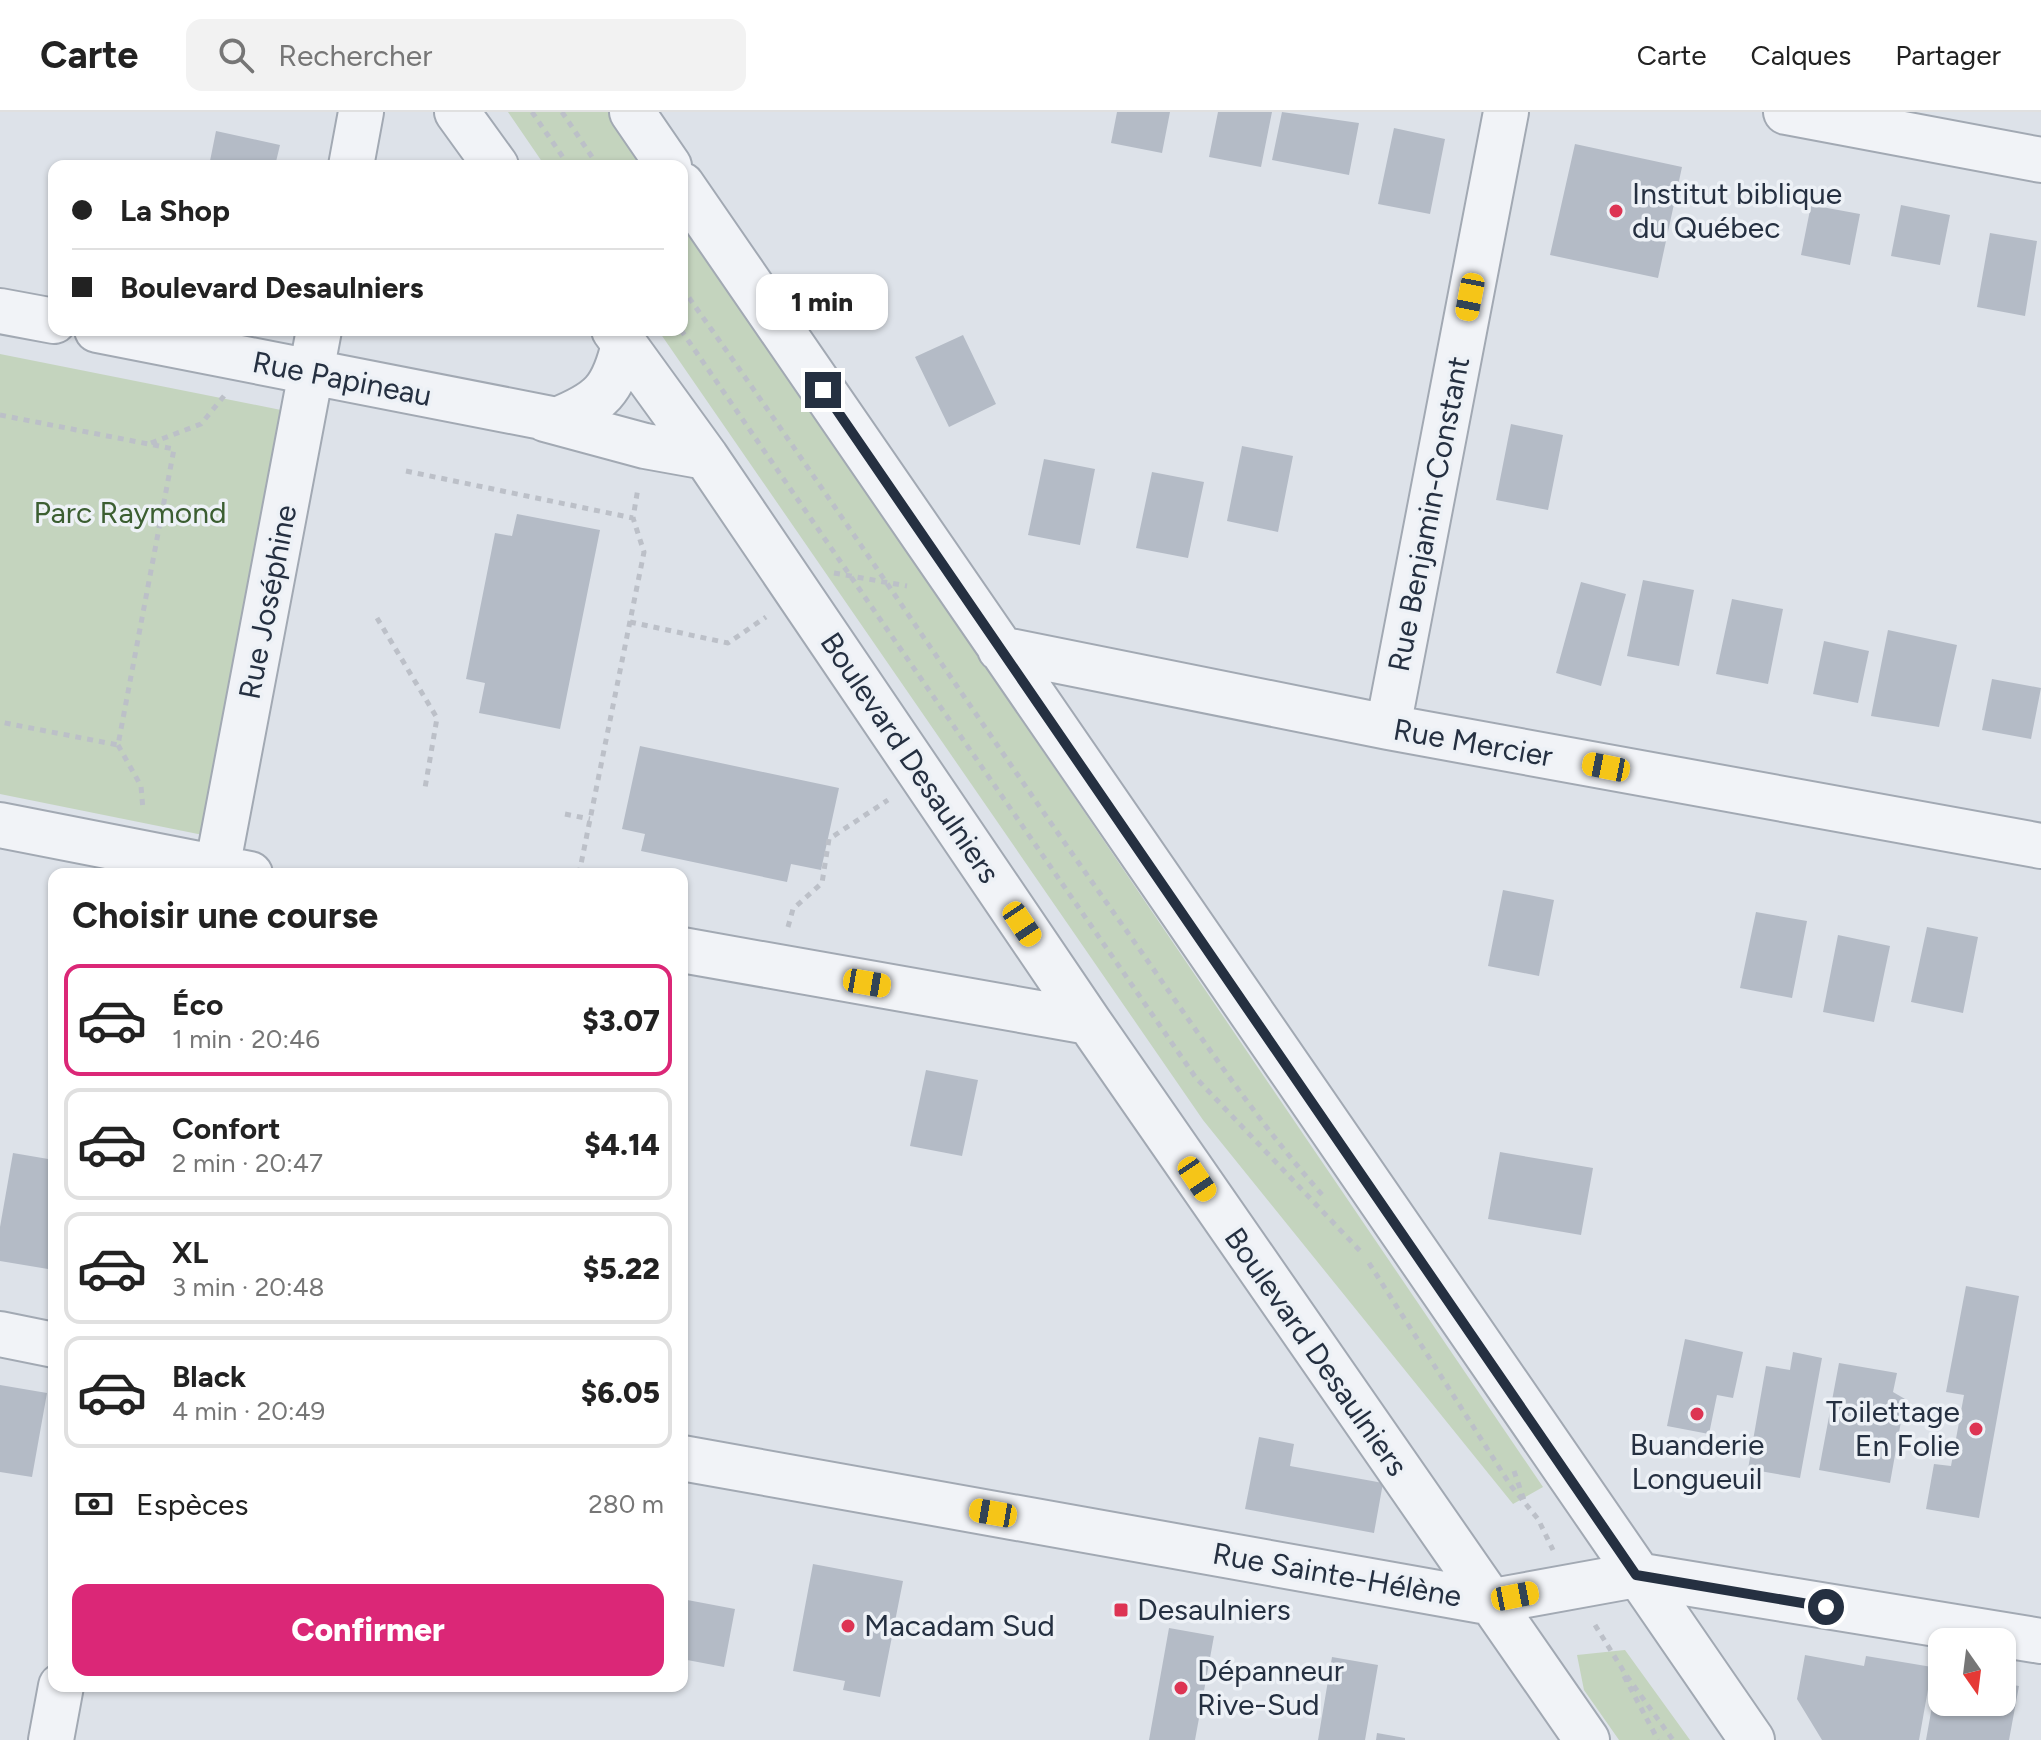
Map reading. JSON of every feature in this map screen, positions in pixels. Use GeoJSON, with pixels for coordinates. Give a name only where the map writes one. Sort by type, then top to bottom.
{"type":"FeatureCollection","features":[{"type":"Feature","properties":{"kind":"street"},"geometry":{"type":"LineString","coordinates":[[352,160],[361,112]]}},
{"type":"Feature","properties":{"kind":"street"},"geometry":{"type":"LineString","coordinates":[[457,112],[492,160]]}},
{"type":"Feature","properties":{"kind":"street"},"geometry":{"type":"LineString","coordinates":[[632,112],[665,160]]}},
{"type":"Feature","properties":{"kind":"street","name":"Rue Benjamin-Constant"},"geometry":{"type":"LineString","coordinates":[[1388,727],[1506,112]]}},
{"type":"Feature","properties":{"kind":"street"},"geometry":{"type":"LineString","coordinates":[[1786,112],[2041,160]]}},
{"type":"Feature","properties":{"kind":"street"},"geometry":{"type":"LineString","coordinates":[[688,194],[1752,1740]]}},
{"type":"Feature","properties":{"kind":"street"},"geometry":{"type":"LineString","coordinates":[[0,311],[48,320]]}},
{"type":"Feature","properties":{"kind":"street","name":"Rue Papineau"},"geometry":{"type":"LineString","coordinates":[[127,336],[557,420],[592,406],[616,379],[619,337]]}},
{"type":"Feature","properties":{"kind":"street","name":"Rue Joséphine"},"geometry":{"type":"LineString","coordinates":[[229,868],[318,336]]}},
{"type":"Feature","properties":{"kind":"street","name":"Boulevard Desaulniers"},"geometry":{"type":"LineString","coordinates":[[619,337],[706,457],[1089,1022],[1488,1602],[1587,1740]]}},
{"type":"Feature","properties":{"kind":"street","name":"Rue Papineau"},"geometry":{"type":"LineString","coordinates":[[539,417],[645,446],[706,457]]}},
{"type":"Feature","properties":{"kind":"street","name":"Rue Mercier"},"geometry":{"type":"LineString","coordinates":[[1000,649],[1388,727],[2041,846]]}},
{"type":"Feature","properties":{"kind":"street"},"geometry":{"type":"LineString","coordinates":[[0,825],[210,868]]}},
{"type":"Feature","properties":{"kind":"street"},"geometry":{"type":"LineString","coordinates":[[688,951],[1089,1022]]}},
{"type":"Feature","properties":{"kind":"street"},"geometry":{"type":"LineString","coordinates":[[0,1334],[48,1344]]}},
{"type":"Feature","properties":{"kind":"street","name":"Rue Sainte-Hélène"},"geometry":{"type":"LineString","coordinates":[[688,1459],[1488,1602],[1636,1575],[2041,1641]]}},
{"type":"Feature","properties":{"kind":"street"},"geometry":{"type":"LineString","coordinates":[[51,1740],[60,1692]]}},
{"type":"Feature","properties":{"kind":"path"},"geometry":{"type":"LineString","coordinates":[[532,112],[565,160]]}},
{"type":"Feature","properties":{"kind":"path"},"geometry":{"type":"LineString","coordinates":[[562,112],[594,160]]}},
{"type":"Feature","properties":{"kind":"path"},"geometry":{"type":"LineString","coordinates":[[688,297],[1276,1143],[1335,1209]]}},
{"type":"Feature","properties":{"kind":"path"},"geometry":{"type":"LineString","coordinates":[[685,336],[819,530],[846,575],[1196,1078],[1363,1254],[1511,1486],[1538,1519]]}},
{"type":"Feature","properties":{"kind":"path"},"geometry":{"type":"LineString","coordinates":[[149,444],[201,424],[252,361]]}},
{"type":"Feature","properties":{"kind":"path"},"geometry":{"type":"LineString","coordinates":[[0,415],[174,449],[118,745],[141,786],[145,854]]}},
{"type":"Feature","properties":{"kind":"path"},"geometry":{"type":"LineString","coordinates":[[580,868],[644,552],[633,518],[645,446]]}},
{"type":"Feature","properties":{"kind":"path"},"geometry":{"type":"LineString","coordinates":[[406,471],[633,518]]}},
{"type":"Feature","properties":{"kind":"path"},"geometry":{"type":"LineString","coordinates":[[630,622],[728,643],[789,580],[846,575],[963,595]]}},
{"type":"Feature","properties":{"kind":"path"},"geometry":{"type":"LineString","coordinates":[[377,618],[437,718],[425,788]]}},
{"type":"Feature","properties":{"kind":"path"},"geometry":{"type":"LineString","coordinates":[[0,722],[118,745]]}},
{"type":"Feature","properties":{"kind":"path"},"geometry":{"type":"LineString","coordinates":[[778,967],[793,909],[822,883],[829,839],[923,778]]}},
{"type":"Feature","properties":{"kind":"path"},"geometry":{"type":"LineString","coordinates":[[565,814],[590,819]]}},
{"type":"Feature","properties":{"kind":"path"},"geometry":{"type":"LineString","coordinates":[[1364,1242],[1374,1253]]}},
{"type":"Feature","properties":{"kind":"path"},"geometry":{"type":"LineString","coordinates":[[1506,1457],[1526,1504]]}},
{"type":"Feature","properties":{"kind":"path"},"geometry":{"type":"LineString","coordinates":[[1658,1740],[1609,1647],[1673,1740]]}},
{"type":"Feature","properties":{"kind":"green space"},"geometry":{"type":"Polygon","coordinates":[[[508,112],[609,112],[642,160],[541,160],[508,112]]]}},
{"type":"Feature","properties":{"kind":"green space"},"geometry":{"type":"Polygon","coordinates":[[[688,229],[1543,1487],[1513,1504],[1203,1120],[662,336],[688,336],[688,229]]]}},
{"type":"Feature","properties":{"kind":"green space","name":"Parc Raymond"},"geometry":{"type":"Polygon","coordinates":[[[0,354],[281,410],[203,835],[0,794],[0,354]]]}},
{"type":"Feature","properties":{"kind":"green space"},"geometry":{"type":"Polygon","coordinates":[[[1625,1650],[1690,1740],[1619,1740],[1584,1690],[1577,1655],[1625,1650]]]}},
{"type":"Feature","properties":{"kind":"building"},"geometry":{"type":"Polygon","coordinates":[[[1117,112],[1170,112],[1162,153],[1111,143],[1117,112]]]}},
{"type":"Feature","properties":{"kind":"building"},"geometry":{"type":"Polygon","coordinates":[[[1218,112],[1272,112],[1261,167],[1209,157],[1218,112]]]}},
{"type":"Feature","properties":{"kind":"building"},"geometry":{"type":"Polygon","coordinates":[[[1282,112],[1359,123],[1349,175],[1272,160],[1282,112]]]}},
{"type":"Feature","properties":{"kind":"building"},"geometry":{"type":"Polygon","coordinates":[[[1394,128],[1445,139],[1430,214],[1378,204],[1394,128]]]}},
{"type":"Feature","properties":{"kind":"building"},"geometry":{"type":"Polygon","coordinates":[[[216,131],[280,145],[276,160],[210,160],[216,131]]]}},
{"type":"Feature","properties":{"kind":"building","name":"Institut biblique du Québec"},"geometry":{"type":"Polygon","coordinates":[[[1575,144],[1682,167],[1658,278],[1550,255],[1575,144]]]}},
{"type":"Feature","properties":{"kind":"building"},"geometry":{"type":"Polygon","coordinates":[[[1811,205],[1860,214],[1850,265],[1801,255],[1811,205]]]}},
{"type":"Feature","properties":{"kind":"building"},"geometry":{"type":"Polygon","coordinates":[[[1901,205],[1950,215],[1940,265],[1891,256],[1901,205]]]}},
{"type":"Feature","properties":{"kind":"building"},"geometry":{"type":"Polygon","coordinates":[[[1990,233],[2037,241],[2025,316],[1977,307],[1990,233]]]}},
{"type":"Feature","properties":{"kind":"building"},"geometry":{"type":"Polygon","coordinates":[[[963,335],[996,404],[949,427],[915,357],[963,335]]]}},
{"type":"Feature","properties":{"kind":"building"},"geometry":{"type":"Polygon","coordinates":[[[1511,424],[1563,435],[1548,510],[1496,500],[1511,424]]]}},
{"type":"Feature","properties":{"kind":"building"},"geometry":{"type":"Polygon","coordinates":[[[1242,446],[1293,456],[1278,532],[1227,521],[1242,446]]]}},
{"type":"Feature","properties":{"kind":"building"},"geometry":{"type":"Polygon","coordinates":[[[1044,459],[1095,469],[1080,545],[1028,535],[1044,459]]]}},
{"type":"Feature","properties":{"kind":"building"},"geometry":{"type":"Polygon","coordinates":[[[1152,472],[1204,482],[1188,558],[1136,548],[1152,472]]]}},
{"type":"Feature","properties":{"kind":"building"},"geometry":{"type":"Polygon","coordinates":[[[517,514],[600,530],[560,729],[479,713],[485,683],[466,679],[495,533],[512,536],[517,514]]]}},
{"type":"Feature","properties":{"kind":"building"},"geometry":{"type":"Polygon","coordinates":[[[1643,580],[1694,590],[1679,666],[1627,656],[1643,580]]]}},
{"type":"Feature","properties":{"kind":"building"},"geometry":{"type":"Polygon","coordinates":[[[1581,582],[1626,594],[1601,686],[1556,673],[1581,582]]]}},
{"type":"Feature","properties":{"kind":"building"},"geometry":{"type":"Polygon","coordinates":[[[1732,599],[1783,609],[1768,684],[1716,674],[1732,599]]]}},
{"type":"Feature","properties":{"kind":"building"},"geometry":{"type":"Polygon","coordinates":[[[1888,630],[1957,645],[1939,727],[1871,716],[1888,630]]]}},
{"type":"Feature","properties":{"kind":"building"},"geometry":{"type":"Polygon","coordinates":[[[1824,641],[1869,651],[1858,703],[1813,694],[1824,641]]]}},
{"type":"Feature","properties":{"kind":"building"},"geometry":{"type":"Polygon","coordinates":[[[1992,679],[2041,688],[2031,739],[1982,730],[1992,679]]]}},
{"type":"Feature","properties":{"kind":"building"},"geometry":{"type":"Polygon","coordinates":[[[640,746],[839,788],[821,870],[791,864],[787,882],[641,851],[645,834],[622,829],[640,746]]]}},
{"type":"Feature","properties":{"kind":"building"},"geometry":{"type":"Polygon","coordinates":[[[1503,890],[1554,900],[1539,976],[1488,966],[1503,890]]]}},
{"type":"Feature","properties":{"kind":"building"},"geometry":{"type":"Polygon","coordinates":[[[1756,912],[1807,921],[1792,998],[1740,988],[1756,912]]]}},
{"type":"Feature","properties":{"kind":"building"},"geometry":{"type":"Polygon","coordinates":[[[1927,927],[1978,937],[1963,1013],[1911,1002],[1927,927]]]}},
{"type":"Feature","properties":{"kind":"building"},"geometry":{"type":"Polygon","coordinates":[[[1838,935],[1890,946],[1874,1022],[1823,1012],[1838,935]]]}},
{"type":"Feature","properties":{"kind":"building"},"geometry":{"type":"Polygon","coordinates":[[[926,1070],[978,1080],[962,1156],[910,1146],[926,1070]]]}},
{"type":"Feature","properties":{"kind":"building"},"geometry":{"type":"Polygon","coordinates":[[[1500,1152],[1593,1168],[1581,1235],[1488,1219],[1500,1152]]]}},
{"type":"Feature","properties":{"kind":"building"},"geometry":{"type":"Polygon","coordinates":[[[13,1153],[48,1159],[48,1269],[0,1261],[0,1227],[13,1153]]]}},
{"type":"Feature","properties":{"kind":"building","name":"Toilettage En Folie"},"geometry":{"type":"Polygon","coordinates":[[[1966,1286],[2019,1296],[1979,1518],[1926,1509],[1934,1464],[1951,1466],[1964,1395],[1946,1392],[1966,1286]]]}},
{"type":"Feature","properties":{"kind":"building"},"geometry":{"type":"Polygon","coordinates":[[[1685,1339],[1743,1352],[1733,1398],[1717,1395],[1709,1434],[1667,1426],[1685,1339]]]}},
{"type":"Feature","properties":{"kind":"building"},"geometry":{"type":"Polygon","coordinates":[[[1793,1352],[1822,1358],[1800,1478],[1748,1469],[1766,1366],[1790,1370],[1793,1352]]]}},
{"type":"Feature","properties":{"kind":"building"},"geometry":{"type":"Polygon","coordinates":[[[1839,1363],[1897,1373],[1893,1392],[1905,1399],[1890,1483],[1819,1470],[1839,1363]]]}},
{"type":"Feature","properties":{"kind":"building"},"geometry":{"type":"Polygon","coordinates":[[[0,1385],[47,1393],[32,1477],[0,1472],[0,1385]]]}},
{"type":"Feature","properties":{"kind":"building"},"geometry":{"type":"Polygon","coordinates":[[[1259,1437],[1294,1444],[1290,1466],[1383,1483],[1374,1533],[1245,1509],[1259,1437]]]}},
{"type":"Feature","properties":{"kind":"building","name":"Macadam Sud"},"geometry":{"type":"Polygon","coordinates":[[[813,1564],[903,1581],[880,1697],[843,1690],[845,1681],[793,1671],[813,1564]]]}},
{"type":"Feature","properties":{"kind":"building"},"geometry":{"type":"Polygon","coordinates":[[[688,1600],[735,1609],[724,1667],[688,1660],[688,1600]]]}},
{"type":"Feature","properties":{"kind":"building","name":"Dépanneur Rive-Sud"},"geometry":{"type":"Polygon","coordinates":[[[1169,1628],[1214,1636],[1195,1740],[1149,1740],[1169,1628]]]}},
{"type":"Feature","properties":{"kind":"building"},"geometry":{"type":"Polygon","coordinates":[[[1805,1655],[1864,1666],[1866,1656],[1928,1666],[1928,1689],[1919,1740],[1822,1740],[1797,1699],[1805,1655]]]}},
{"type":"Feature","properties":{"kind":"building"},"geometry":{"type":"Polygon","coordinates":[[[1332,1657],[1378,1665],[1365,1740],[1318,1740],[1332,1657]]]}},
{"type":"Feature","properties":{"kind":"building"},"geometry":{"type":"Polygon","coordinates":[[[1930,1716],[2013,1716],[2009,1740],[1926,1740],[1930,1716]]]}},
{"type":"Feature","properties":{"kind":"building"},"geometry":{"type":"Polygon","coordinates":[[[1377,1733],[1405,1738],[1405,1740],[1376,1740],[1377,1733]]]}},
{"type":"Feature","properties":{"kind":"place","name":"Institut biblique du Québec"},"geometry":{"type":"Point","coordinates":[1616,211]}},
{"type":"Feature","properties":{"kind":"place","name":"Buanderie Longueuil"},"geometry":{"type":"Point","coordinates":[1697,1414]}},
{"type":"Feature","properties":{"kind":"place","name":"Toilettage En Folie"},"geometry":{"type":"Point","coordinates":[1976,1429]}},
{"type":"Feature","properties":{"kind":"place","name":"Desaulniers"},"geometry":{"type":"Point","coordinates":[1121,1610]}},
{"type":"Feature","properties":{"kind":"place","name":"Macadam Sud"},"geometry":{"type":"Point","coordinates":[848,1626]}},
{"type":"Feature","properties":{"kind":"place","name":"Dépanneur Rive-Sud"},"geometry":{"type":"Point","coordinates":[1181,1688]}},
{"type":"Feature","properties":{"kind":"route"},"geometry":{"type":"LineString","coordinates":[[823,390],[1636,1575],[1826,1607]]}}]}
